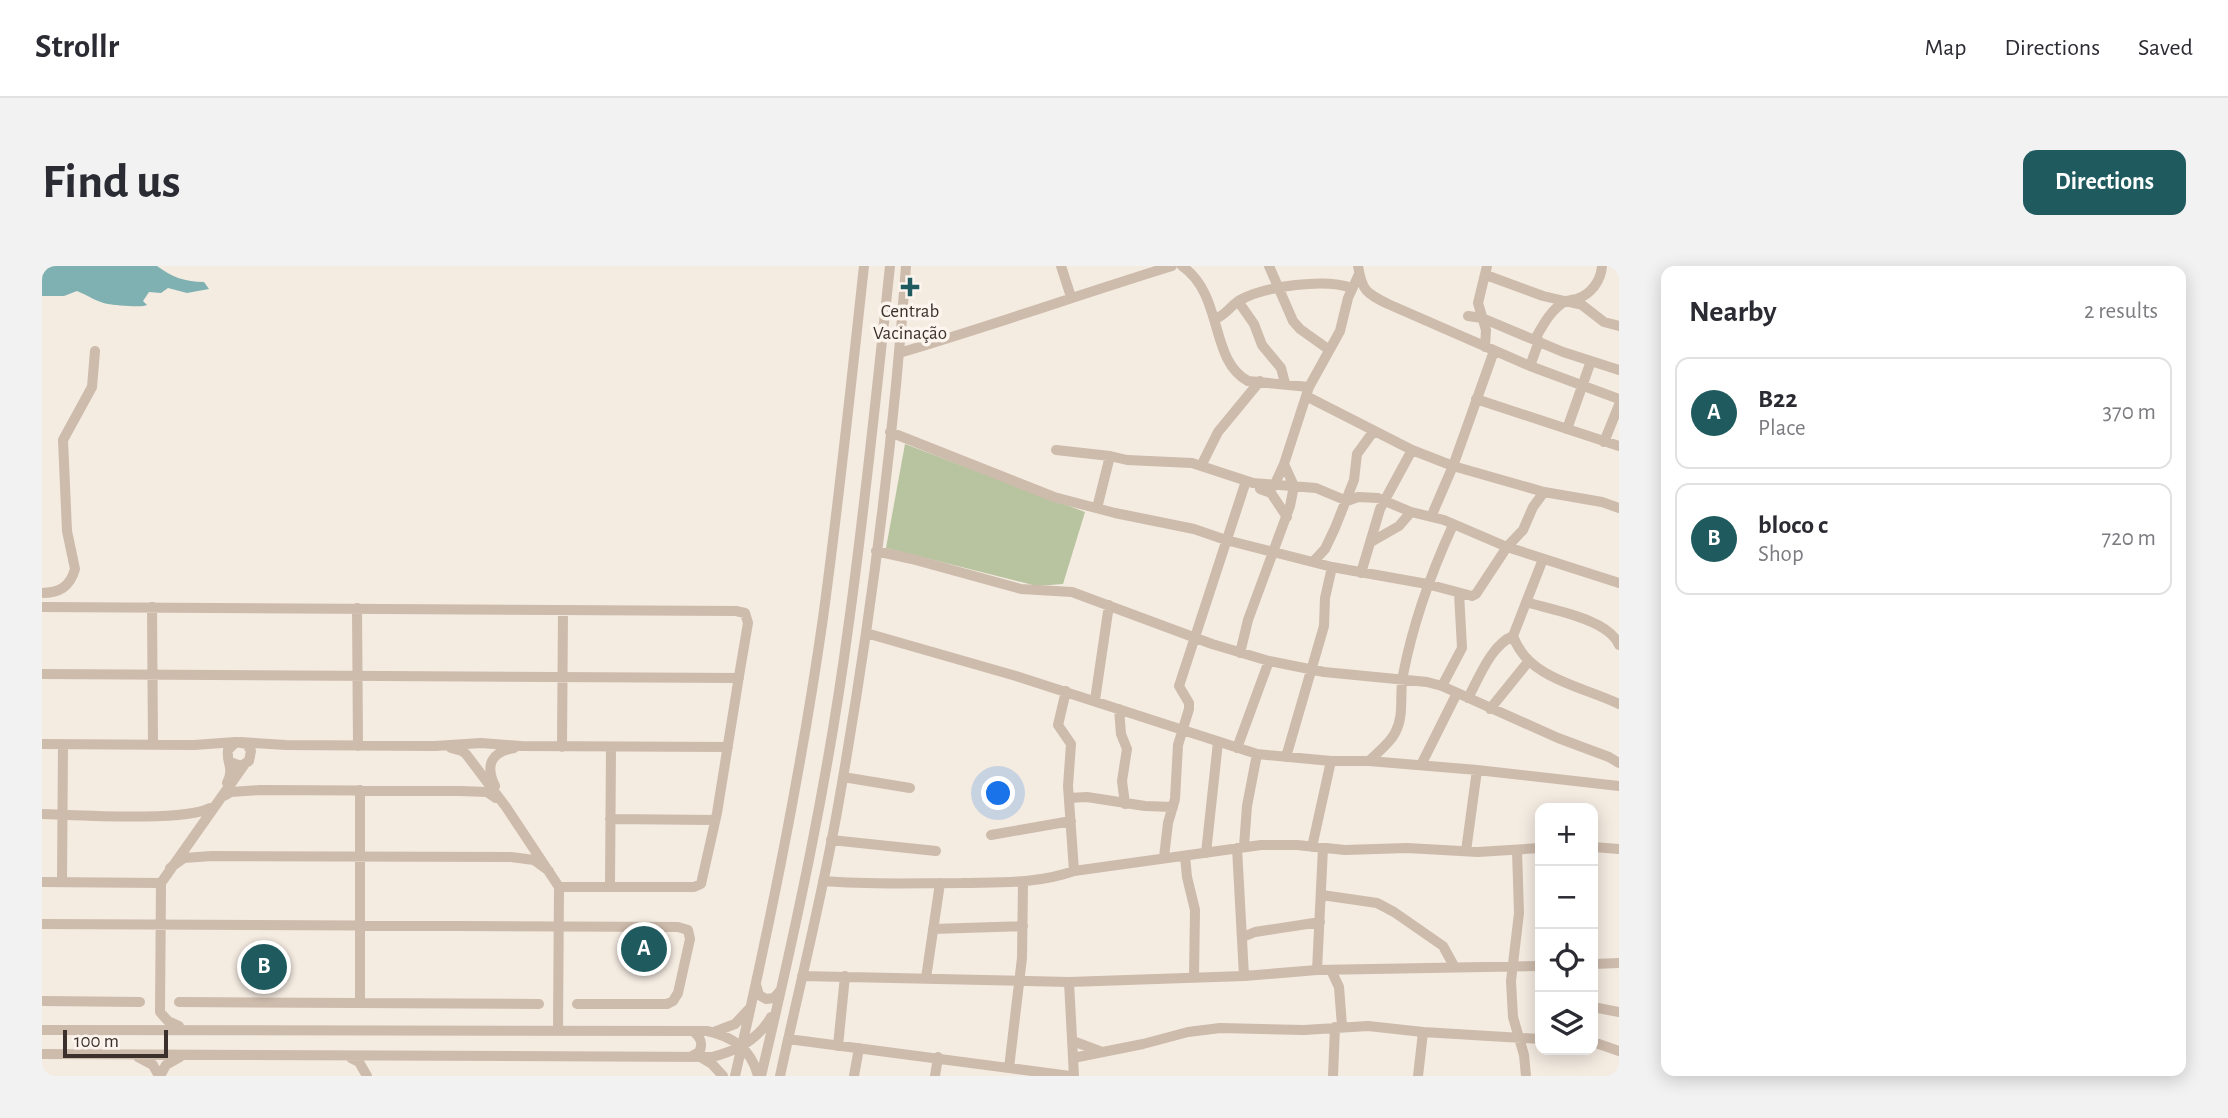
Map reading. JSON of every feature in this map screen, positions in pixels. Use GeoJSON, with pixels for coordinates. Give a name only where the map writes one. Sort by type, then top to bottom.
{"type":"FeatureCollection","features":[{"type":"Feature","properties":{"kind":"street"},"geometry":{"type":"LineString","coordinates":[[735,1076],[795,788],[821,627],[864,266]]}},
{"type":"Feature","properties":{"kind":"street"},"geometry":{"type":"LineString","coordinates":[[760,1076],[822,791],[848,630],[890,266]]}},
{"type":"Feature","properties":{"kind":"street"},"geometry":{"type":"LineString","coordinates":[[780,1076],[823,881],[866,633],[899,353],[906,266]]}},
{"type":"Feature","properties":{"kind":"street"},"geometry":{"type":"LineString","coordinates":[[1061,266],[1071,297]]}},
{"type":"Feature","properties":{"kind":"street"},"geometry":{"type":"LineString","coordinates":[[899,353],[1172,266]]}},
{"type":"Feature","properties":{"kind":"street"},"geometry":{"type":"LineString","coordinates":[[1182,266],[1190,272],[1207,295],[1222,343],[1234,369],[1248,381],[1285,383],[1308,392],[1373,432],[1453,466],[1544,492],[1602,502],[1619,508]]}},
{"type":"Feature","properties":{"kind":"street"},"geometry":{"type":"LineString","coordinates":[[1269,266],[1293,321],[1328,349]]}},
{"type":"Feature","properties":{"kind":"street"},"geometry":{"type":"LineString","coordinates":[[1530,366],[1537,340],[1552,313],[1567,300],[1580,297],[1597,284],[1602,275],[1602,266]]}},
{"type":"Feature","properties":{"kind":"street"},"geometry":{"type":"LineString","coordinates":[[1239,505],[1266,487],[1284,464],[1308,392],[1328,349],[1340,331],[1358,270]]}},
{"type":"Feature","properties":{"kind":"street"},"geometry":{"type":"LineString","coordinates":[[1358,270],[1367,293],[1530,366],[1619,399]]}},
{"type":"Feature","properties":{"kind":"street"},"geometry":{"type":"LineString","coordinates":[[1456,334],[1478,303],[1486,271],[1543,296],[1582,305],[1604,322],[1619,327]]}},
{"type":"Feature","properties":{"kind":"street"},"geometry":{"type":"LineString","coordinates":[[1214,318],[1224,316],[1238,302],[1280,289],[1323,284],[1352,288]]}},
{"type":"Feature","properties":{"kind":"street"},"geometry":{"type":"LineString","coordinates":[[1238,302],[1249,315],[1262,345],[1281,368],[1285,383]]}},
{"type":"Feature","properties":{"kind":"street"},"geometry":{"type":"LineString","coordinates":[[1431,517],[1453,466],[1490,349],[1478,303]]}},
{"type":"Feature","properties":{"kind":"street"},"geometry":{"type":"LineString","coordinates":[[1468,316],[1482,318],[1619,370]]}},
{"type":"Feature","properties":{"kind":"street"},"geometry":{"type":"LineString","coordinates":[[1472,341],[1486,330]]}},
{"type":"Feature","properties":{"kind":"street"},"geometry":{"type":"LineString","coordinates":[[42,593],[53,593],[66,586],[75,569],[66,531],[63,440],[92,387],[95,351]]}},
{"type":"Feature","properties":{"kind":"street"},"geometry":{"type":"LineString","coordinates":[[1567,429],[1591,361]]}},
{"type":"Feature","properties":{"kind":"street"},"geometry":{"type":"LineString","coordinates":[[1201,466],[1219,432],[1261,381]]}},
{"type":"Feature","properties":{"kind":"street"},"geometry":{"type":"LineString","coordinates":[[1476,399],[1619,446]]}},
{"type":"Feature","properties":{"kind":"street"},"geometry":{"type":"LineString","coordinates":[[1604,442],[1619,405]]}},
{"type":"Feature","properties":{"kind":"street"},"geometry":{"type":"LineString","coordinates":[[890,432],[1054,497],[1194,529],[1226,540],[1332,567],[1427,584],[1472,596],[1507,547],[1523,530],[1533,507],[1544,492]]}},
{"type":"Feature","properties":{"kind":"street"},"geometry":{"type":"LineString","coordinates":[[1313,562],[1331,538],[1354,480],[1357,454],[1373,432]]}},
{"type":"Feature","properties":{"kind":"street"},"geometry":{"type":"LineString","coordinates":[[1056,450],[1127,460],[1186,463],[1266,487],[1316,488],[1347,501],[1368,496],[1385,500],[1507,547],[1619,583]]}},
{"type":"Feature","properties":{"kind":"street"},"geometry":{"type":"LineString","coordinates":[[1361,573],[1380,509],[1412,450]]}},
{"type":"Feature","properties":{"kind":"street"},"geometry":{"type":"LineString","coordinates":[[1097,508],[1110,457]]}},
{"type":"Feature","properties":{"kind":"street"},"geometry":{"type":"LineString","coordinates":[[1240,653],[1248,620],[1287,517],[1294,486],[1284,464]]}},
{"type":"Feature","properties":{"kind":"street"},"geometry":{"type":"LineString","coordinates":[[1164,857],[1173,807],[1175,763],[1181,728],[1189,709],[1180,686],[1246,481]]}},
{"type":"Feature","properties":{"kind":"street"},"geometry":{"type":"LineString","coordinates":[[1266,487],[1287,517]]}},
{"type":"Feature","properties":{"kind":"street"},"geometry":{"type":"LineString","coordinates":[[1371,542],[1399,526],[1411,512]]}},
{"type":"Feature","properties":{"kind":"street"},"geometry":{"type":"LineString","coordinates":[[1369,761],[1394,736],[1398,725],[1402,678],[1427,584],[1453,525]]}},
{"type":"Feature","properties":{"kind":"street"},"geometry":{"type":"LineString","coordinates":[[1262,549],[1279,539]]}},
{"type":"Feature","properties":{"kind":"street"},"geometry":{"type":"LineString","coordinates":[[876,551],[1021,589],[1072,592],[1194,637],[1269,661],[1312,670],[1402,678],[1442,686],[1490,709],[1614,760],[1619,747]]}},
{"type":"Feature","properties":{"kind":"street"},"geometry":{"type":"LineString","coordinates":[[1468,698],[1495,651],[1513,636],[1543,559]]}},
{"type":"Feature","properties":{"kind":"street"},"geometry":{"type":"LineString","coordinates":[[1286,757],[1324,626],[1325,598],[1332,567]]}},
{"type":"Feature","properties":{"kind":"street"},"geometry":{"type":"LineString","coordinates":[[1406,581],[1424,598]]}},
{"type":"Feature","properties":{"kind":"street"},"geometry":{"type":"LineString","coordinates":[[1442,686],[1462,649],[1459,593]]}},
{"type":"Feature","properties":{"kind":"street"},"geometry":{"type":"LineString","coordinates":[[1526,602],[1604,627],[1615,636],[1619,645]]}},
{"type":"Feature","properties":{"kind":"street"},"geometry":{"type":"LineString","coordinates":[[1095,700],[1109,605]]}},
{"type":"Feature","properties":{"kind":"street"},"geometry":{"type":"LineString","coordinates":[[42,607],[743,612],[747,615],[748,623],[728,747],[715,820],[702,880],[698,886],[559,887]]}},
{"type":"Feature","properties":{"kind":"street"},"geometry":{"type":"LineString","coordinates":[[152,607],[153,745]]}},
{"type":"Feature","properties":{"kind":"street"},"geometry":{"type":"LineString","coordinates":[[357,608],[358,746]]}},
{"type":"Feature","properties":{"kind":"street"},"geometry":{"type":"LineString","coordinates":[[562,610],[562,747]]}},
{"type":"Feature","properties":{"kind":"street"},"geometry":{"type":"LineString","coordinates":[[866,633],[1066,691],[1257,754],[1421,765],[1619,786]]}},
{"type":"Feature","properties":{"kind":"street"},"geometry":{"type":"LineString","coordinates":[[1513,636],[1528,662],[1565,682],[1619,704]]}},
{"type":"Feature","properties":{"kind":"street"},"geometry":{"type":"LineString","coordinates":[[1237,748],[1269,661]]}},
{"type":"Feature","properties":{"kind":"street"},"geometry":{"type":"LineString","coordinates":[[1490,709],[1528,662]]}},
{"type":"Feature","properties":{"kind":"street"},"geometry":{"type":"LineString","coordinates":[[42,674],[739,678]]}},
{"type":"Feature","properties":{"kind":"street"},"geometry":{"type":"LineString","coordinates":[[1066,691],[1058,725],[1071,744],[1068,778],[1074,871]]}},
{"type":"Feature","properties":{"kind":"street"},"geometry":{"type":"LineString","coordinates":[[1421,765],[1457,693]]}},
{"type":"Feature","properties":{"kind":"street"},"geometry":{"type":"LineString","coordinates":[[1119,709],[1121,734],[1127,750],[1122,780],[1125,804]]}},
{"type":"Feature","properties":{"kind":"street"},"geometry":{"type":"LineString","coordinates":[[1206,853],[1219,741]]}},
{"type":"Feature","properties":{"kind":"street"},"geometry":{"type":"LineString","coordinates":[[42,744],[194,745],[238,742],[358,746],[482,744],[728,747]]}},
{"type":"Feature","properties":{"kind":"street"},"geometry":{"type":"LineString","coordinates":[[188,1029],[173,1024],[160,1012],[161,883],[230,777],[228,750],[238,742]]}},
{"type":"Feature","properties":{"kind":"street"},"geometry":{"type":"LineString","coordinates":[[238,742],[250,747],[248,762],[242,775],[244,782],[260,790]]}},
{"type":"Feature","properties":{"kind":"street"},"geometry":{"type":"LineString","coordinates":[[62,881],[63,744]]}},
{"type":"Feature","properties":{"kind":"street"},"geometry":{"type":"LineString","coordinates":[[482,744],[493,750],[490,776],[506,807]]}},
{"type":"Feature","properties":{"kind":"street"},"geometry":{"type":"LineString","coordinates":[[460,791],[477,785],[479,778],[473,763],[472,748],[482,744]]}},
{"type":"Feature","properties":{"kind":"street"},"geometry":{"type":"LineString","coordinates":[[194,745],[221,749],[237,766],[248,762]]}},
{"type":"Feature","properties":{"kind":"street"},"geometry":{"type":"LineString","coordinates":[[214,805],[261,748],[286,745]]}},
{"type":"Feature","properties":{"kind":"street"},"geometry":{"type":"LineString","coordinates":[[435,746],[462,751],[473,763],[559,887],[558,1031]]}},
{"type":"Feature","properties":{"kind":"street"},"geometry":{"type":"LineString","coordinates":[[473,763],[483,768],[502,751],[521,746]]}},
{"type":"Feature","properties":{"kind":"street"},"geometry":{"type":"LineString","coordinates":[[610,886],[611,747]]}},
{"type":"Feature","properties":{"kind":"street"},"geometry":{"type":"LineString","coordinates":[[1244,976],[1240,847],[1257,754]]}},
{"type":"Feature","properties":{"kind":"street"},"geometry":{"type":"LineString","coordinates":[[1317,970],[1322,895],[1318,848],[1331,761]]}},
{"type":"Feature","properties":{"kind":"street"},"geometry":{"type":"LineString","coordinates":[[1466,851],[1477,770]]}},
{"type":"Feature","properties":{"kind":"street"},"geometry":{"type":"LineString","coordinates":[[843,777],[910,788]]}},
{"type":"Feature","properties":{"kind":"street"},"geometry":{"type":"LineString","coordinates":[[42,814],[198,813],[231,792],[260,790],[487,792],[506,807]]}},
{"type":"Feature","properties":{"kind":"street"},"geometry":{"type":"LineString","coordinates":[[360,790],[360,1003]]}},
{"type":"Feature","properties":{"kind":"street"},"geometry":{"type":"LineString","coordinates":[[1069,798],[1094,798],[1125,804],[1173,807]]}},
{"type":"Feature","properties":{"kind":"street"},"geometry":{"type":"LineString","coordinates":[[158,815],[186,820],[189,824],[190,839]]}},
{"type":"Feature","properties":{"kind":"street"},"geometry":{"type":"LineString","coordinates":[[610,819],[715,820]]}},
{"type":"Feature","properties":{"kind":"street"},"geometry":{"type":"LineString","coordinates":[[990,835],[1071,821]]}},
{"type":"Feature","properties":{"kind":"street"},"geometry":{"type":"LineString","coordinates":[[200,826],[196,845],[202,853],[212,856]]}},
{"type":"Feature","properties":{"kind":"street"},"geometry":{"type":"LineString","coordinates":[[511,858],[522,849],[522,832]]}},
{"type":"Feature","properties":{"kind":"street"},"geometry":{"type":"LineString","coordinates":[[831,839],[936,851]]}},
{"type":"Feature","properties":{"kind":"street"},"geometry":{"type":"LineString","coordinates":[[823,881],[877,884],[1023,883],[1074,871],[1164,857],[1278,845],[1466,851],[1535,848]]}},
{"type":"Feature","properties":{"kind":"street"},"geometry":{"type":"LineString","coordinates":[[1598,847],[1619,849]]}},
{"type":"Feature","properties":{"kind":"street"},"geometry":{"type":"LineString","coordinates":[[1517,850],[1519,914],[1512,967],[1513,1017],[1520,1039],[1526,1076]]}},
{"type":"Feature","properties":{"kind":"street"},"geometry":{"type":"LineString","coordinates":[[170,868],[184,858],[212,856],[360,856],[511,858],[534,860],[549,870]]}},
{"type":"Feature","properties":{"kind":"street"},"geometry":{"type":"LineString","coordinates":[[1185,856],[1195,909],[1194,977]]}},
{"type":"Feature","properties":{"kind":"street"},"geometry":{"type":"LineString","coordinates":[[42,881],[161,883]]}},
{"type":"Feature","properties":{"kind":"street"},"geometry":{"type":"LineString","coordinates":[[926,978],[940,883]]}},
{"type":"Feature","properties":{"kind":"street"},"geometry":{"type":"LineString","coordinates":[[1009,1068],[1019,980],[1023,883]]}},
{"type":"Feature","properties":{"kind":"street"},"geometry":{"type":"LineString","coordinates":[[1322,895],[1377,903],[1394,912],[1443,946],[1454,966]]}},
{"type":"Feature","properties":{"kind":"street"},"geometry":{"type":"LineString","coordinates":[[1243,937],[1255,932],[1321,922]]}},
{"type":"Feature","properties":{"kind":"street"},"geometry":{"type":"LineString","coordinates":[[42,924],[682,927],[688,930],[690,936],[678,993],[673,1002],[578,1004]]}},
{"type":"Feature","properties":{"kind":"street"},"geometry":{"type":"LineString","coordinates":[[933,929],[1023,926]]}},
{"type":"Feature","properties":{"kind":"street"},"geometry":{"type":"LineString","coordinates":[[1598,964],[1619,963]]}},
{"type":"Feature","properties":{"kind":"street"},"geometry":{"type":"LineString","coordinates":[[803,976],[1069,982],[1244,976],[1317,970],[1535,966]]}},
{"type":"Feature","properties":{"kind":"street"},"geometry":{"type":"LineString","coordinates":[[1331,970],[1339,987],[1333,1076]]}},
{"type":"Feature","properties":{"kind":"street"},"geometry":{"type":"LineString","coordinates":[[838,1046],[845,976]]}},
{"type":"Feature","properties":{"kind":"street"},"geometry":{"type":"LineString","coordinates":[[788,1039],[938,1057],[989,1070],[1009,1068],[1031,1074],[1072,1076],[1073,1041],[1069,982]]}},
{"type":"Feature","properties":{"kind":"street"},"geometry":{"type":"LineString","coordinates":[[756,983],[759,995],[766,999],[777,996],[781,988]]}},
{"type":"Feature","properties":{"kind":"street"},"geometry":{"type":"LineString","coordinates":[[42,1054],[712,1057],[742,1046],[758,1034],[774,1013],[781,988]]}},
{"type":"Feature","properties":{"kind":"street"},"geometry":{"type":"LineString","coordinates":[[42,1030],[707,1031],[721,1030],[735,1024],[746,1013],[752,1000]]}},
{"type":"Feature","properties":{"kind":"street"},"geometry":{"type":"LineString","coordinates":[[42,1002],[140,1002]]}},
{"type":"Feature","properties":{"kind":"street"},"geometry":{"type":"LineString","coordinates":[[179,1002],[539,1004]]}},
{"type":"Feature","properties":{"kind":"street"},"geometry":{"type":"LineString","coordinates":[[1598,1008],[1619,1012]]}},
{"type":"Feature","properties":{"kind":"street"},"geometry":{"type":"LineString","coordinates":[[132,1030],[145,1025],[160,1012]]}},
{"type":"Feature","properties":{"kind":"street"},"geometry":{"type":"LineString","coordinates":[[1073,1058],[1214,1028],[1304,1030],[1376,1026],[1535,1040]]}},
{"type":"Feature","properties":{"kind":"street"},"geometry":{"type":"LineString","coordinates":[[692,1056],[699,1052],[702,1045],[693,1031]]}},
{"type":"Feature","properties":{"kind":"street"},"geometry":{"type":"LineString","coordinates":[[707,1031],[725,1036],[742,1046],[760,1076]]}},
{"type":"Feature","properties":{"kind":"street"},"geometry":{"type":"LineString","coordinates":[[1418,1076],[1423,1032]]}},
{"type":"Feature","properties":{"kind":"street"},"geometry":{"type":"LineString","coordinates":[[1073,1041],[1102,1052]]}},
{"type":"Feature","properties":{"kind":"street"},"geometry":{"type":"LineString","coordinates":[[1598,1044],[1619,1051]]}},
{"type":"Feature","properties":{"kind":"street"},"geometry":{"type":"LineString","coordinates":[[854,1076],[859,1048]]}},
{"type":"Feature","properties":{"kind":"street"},"geometry":{"type":"LineString","coordinates":[[132,1055],[153,1065],[160,1076],[171,1061],[188,1055]]}},
{"type":"Feature","properties":{"kind":"street"},"geometry":{"type":"LineString","coordinates":[[692,1056],[712,1064],[723,1076]]}},
{"type":"Feature","properties":{"kind":"street"},"geometry":{"type":"LineString","coordinates":[[348,1057],[359,1062],[367,1074],[373,1063],[384,1057]]}},
{"type":"Feature","properties":{"kind":"street"},"geometry":{"type":"LineString","coordinates":[[935,1076],[938,1057]]}},
{"type":"Feature","properties":{"kind":"green space"},"geometry":{"type":"Polygon","coordinates":[[[905,444],[1085,512],[1063,584],[1037,586],[886,548],[905,444]]]}},
{"type":"Feature","properties":{"kind":"water"},"geometry":{"type":"Polygon","coordinates":[[[42,266],[157,266],[179,278],[204,282],[209,289],[187,293],[168,288],[161,293],[149,292],[143,301],[147,305],[140,306],[104,303],[77,291],[64,296],[42,296],[42,266]]]}},
{"type":"Feature","properties":{"kind":"place","name":"Centrab Vacinação"},"geometry":{"type":"Point","coordinates":[910,287]}},
{"type":"Feature","properties":{"kind":"place","name":"B22"},"geometry":{"type":"Point","coordinates":[644,949]}},
{"type":"Feature","properties":{"kind":"place","name":"bloco c"},"geometry":{"type":"Point","coordinates":[264,967]}}]}
